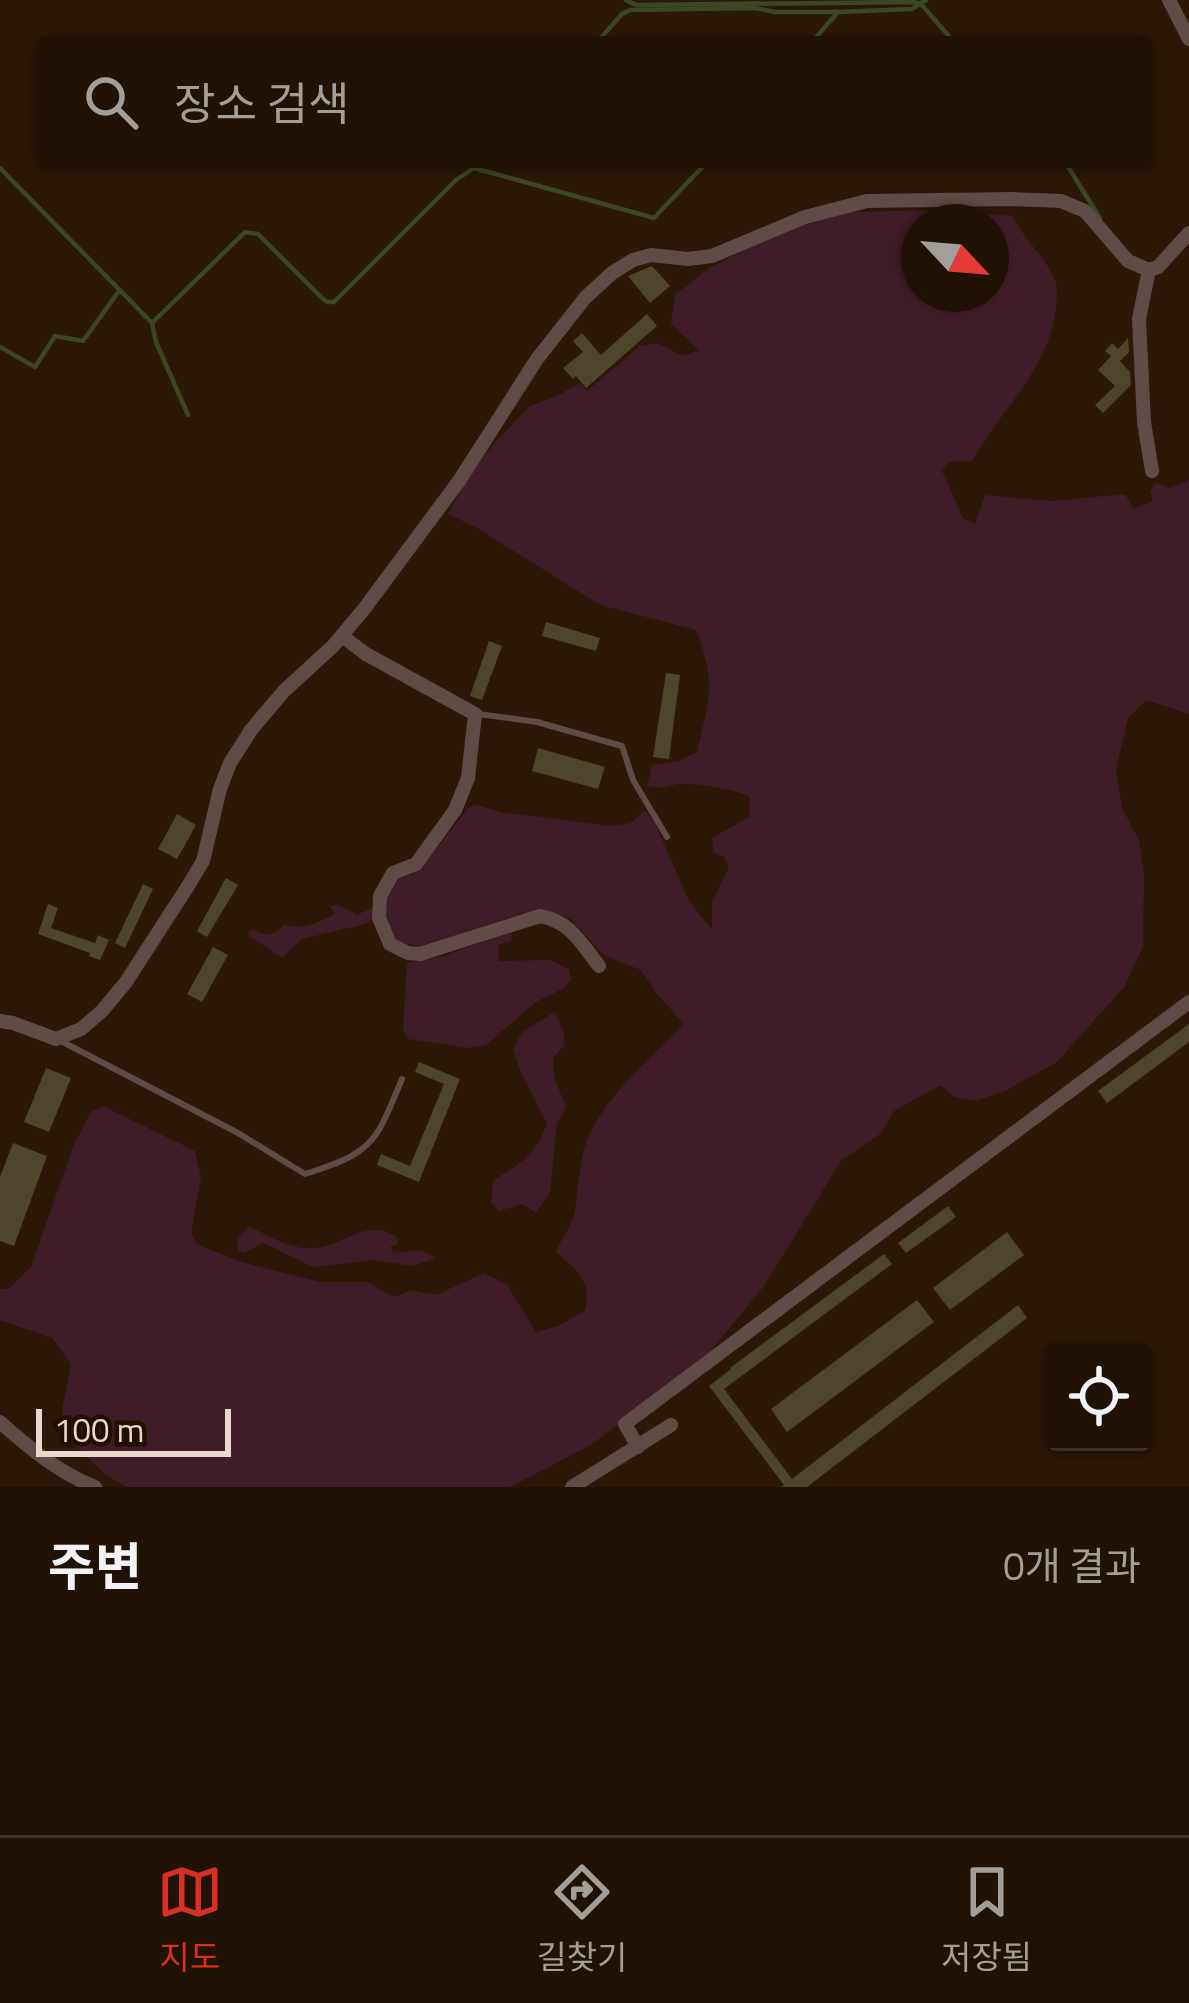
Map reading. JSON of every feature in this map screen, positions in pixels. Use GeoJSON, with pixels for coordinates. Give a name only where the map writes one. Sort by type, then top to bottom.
{"type":"FeatureCollection","features":[{"type":"Feature","properties":{"kind":"street"},"geometry":{"type":"LineString","coordinates":[[1169,0],[1189,39]]}},
{"type":"Feature","properties":{"kind":"street"},"geometry":{"type":"LineString","coordinates":[[0,1021],[56,1039],[81,1029],[126,982],[203,861],[220,789],[251,730],[341,637],[459,481],[537,359],[585,298],[612,273],[651,255],[712,256],[805,217],[867,201],[1060,201],[1085,211],[1128,261],[1149,270],[1158,267],[1189,233]]}},
{"type":"Feature","properties":{"kind":"street"},"geometry":{"type":"LineString","coordinates":[[1149,270],[1139,319],[1144,422],[1152,471]]}},
{"type":"Feature","properties":{"kind":"street"},"geometry":{"type":"LineString","coordinates":[[341,637],[475,714],[468,778],[455,810],[416,864],[393,873],[380,896],[379,918],[390,944],[420,954],[540,916],[569,926],[598,966]]}},
{"type":"Feature","properties":{"kind":"street"},"geometry":{"type":"LineString","coordinates":[[638,1447],[626,1424],[1189,1002]]}},
{"type":"Feature","properties":{"kind":"street"},"geometry":{"type":"LineString","coordinates":[[0,1421],[42,1459],[95,1487]]}},
{"type":"Feature","properties":{"kind":"street"},"geometry":{"type":"LineString","coordinates":[[572,1487],[670,1425]]}},
{"type":"Feature","properties":{"kind":"lane"},"geometry":{"type":"LineString","coordinates":[[475,714],[537,722],[622,746],[633,779],[667,837]]}},
{"type":"Feature","properties":{"kind":"lane"},"geometry":{"type":"LineString","coordinates":[[56,1039],[238,1133],[305,1174],[343,1162],[367,1148],[380,1131],[402,1078]]}},
{"type":"Feature","properties":{"kind":"shaded area"},"geometry":{"type":"Polygon","coordinates":[[[901,211],[901,312],[1009,312],[1009,216],[1054,277],[1052,329],[1034,369],[972,461],[950,462],[942,471],[963,518],[975,524],[985,495],[1052,501],[1125,494],[1133,508],[1153,502],[1150,492],[1155,483],[1170,488],[1189,480],[1189,714],[1146,700],[1128,718],[1116,769],[1122,808],[1139,840],[1144,874],[1143,947],[1124,987],[1057,1062],[1005,1091],[975,1101],[954,1097],[941,1085],[895,1110],[880,1134],[841,1161],[764,1286],[705,1358],[591,1445],[510,1487],[127,1487],[106,1475],[65,1436],[62,1410],[71,1364],[52,1338],[0,1320],[0,1289],[9,1289],[31,1267],[74,1144],[91,1112],[103,1106],[195,1151],[201,1177],[191,1233],[198,1245],[320,1282],[367,1282],[394,1297],[412,1290],[436,1295],[484,1273],[507,1285],[536,1332],[585,1311],[585,1284],[556,1252],[574,1216],[588,1138],[623,1086],[684,1024],[641,970],[605,956],[572,920],[540,911],[521,914],[421,948],[398,941],[386,924],[383,909],[388,889],[399,878],[413,874],[469,807],[610,826],[631,823],[645,810],[688,899],[712,930],[712,902],[729,867],[724,857],[714,853],[712,838],[749,817],[750,797],[694,784],[647,786],[652,765],[679,761],[697,752],[709,691],[707,664],[696,630],[600,605],[448,514],[476,464],[528,407],[579,383],[587,391],[640,346],[657,343],[683,356],[699,350],[671,324],[675,295],[709,268],[819,219],[848,212],[901,211]]]}},
{"type":"Feature","properties":{"kind":"shaded area"},"geometry":{"type":"Polygon","coordinates":[[[339,905],[357,915],[372,908],[373,915],[369,923],[302,939],[282,958],[248,935],[251,929],[268,934],[284,925],[310,925],[335,914],[330,906],[339,905]]]}},
{"type":"Feature","properties":{"kind":"shaded area"},"geometry":{"type":"Polygon","coordinates":[[[513,930],[511,941],[498,945],[499,961],[550,960],[569,969],[571,980],[564,988],[536,1002],[486,1045],[467,1048],[408,1039],[403,1029],[407,963],[445,956],[513,930]]]}},
{"type":"Feature","properties":{"kind":"shaded area"},"geometry":{"type":"Polygon","coordinates":[[[555,1012],[565,1045],[553,1058],[554,1077],[566,1107],[557,1124],[550,1192],[536,1213],[522,1204],[499,1211],[491,1202],[493,1181],[531,1152],[547,1124],[513,1050],[522,1032],[555,1012]]]}},
{"type":"Feature","properties":{"kind":"shaded area"},"geometry":{"type":"Polygon","coordinates":[[[249,1226],[304,1248],[384,1231],[396,1236],[398,1244],[390,1247],[394,1253],[422,1250],[436,1258],[412,1266],[374,1260],[313,1267],[263,1243],[245,1253],[238,1250],[237,1239],[249,1226]]]}},
{"type":"Feature","properties":{"kind":"building"},"geometry":{"type":"Polygon","coordinates":[[[652,266],[670,286],[650,303],[628,276],[652,266]]]}},
{"type":"Feature","properties":{"kind":"building"},"geometry":{"type":"Polygon","coordinates":[[[647,314],[657,326],[586,388],[563,368],[583,352],[573,341],[582,333],[601,355],[647,314]]]}},
{"type":"Feature","properties":{"kind":"building"},"geometry":{"type":"Polygon","coordinates":[[[1128,338],[1129,352],[1120,361],[1130,372],[1131,385],[1103,413],[1095,405],[1115,386],[1098,370],[1111,356],[1105,351],[1112,343],[1118,349],[1128,338]]]}},
{"type":"Feature","properties":{"kind":"building"},"geometry":{"type":"Polygon","coordinates":[[[546,622],[600,638],[596,651],[542,636],[546,622]]]}},
{"type":"Feature","properties":{"kind":"building"},"geometry":{"type":"Polygon","coordinates":[[[489,641],[502,646],[482,700],[470,696],[489,641]]]}},
{"type":"Feature","properties":{"kind":"building"},"geometry":{"type":"Polygon","coordinates":[[[666,673],[680,675],[669,759],[653,757],[666,673]]]}},
{"type":"Feature","properties":{"kind":"building"},"geometry":{"type":"Polygon","coordinates":[[[538,748],[605,767],[598,789],[532,771],[538,748]]]}},
{"type":"Feature","properties":{"kind":"building"},"geometry":{"type":"Polygon","coordinates":[[[177,814],[196,825],[177,859],[158,849],[177,814]]]}},
{"type":"Feature","properties":{"kind":"building"},"geometry":{"type":"Polygon","coordinates":[[[226,878],[238,885],[207,937],[197,931],[226,878]]]}},
{"type":"Feature","properties":{"kind":"building"},"geometry":{"type":"Polygon","coordinates":[[[143,884],[153,889],[125,948],[115,943],[143,884]]]}},
{"type":"Feature","properties":{"kind":"building"},"geometry":{"type":"Polygon","coordinates":[[[48,904],[58,908],[51,928],[95,943],[98,935],[109,940],[100,960],[38,934],[48,904]]]}},
{"type":"Feature","properties":{"kind":"building"},"geometry":{"type":"Polygon","coordinates":[[[213,947],[228,955],[202,1002],[187,994],[213,947]]]}},
{"type":"Feature","properties":{"kind":"building"},"geometry":{"type":"Polygon","coordinates":[[[1189,1024],[1189,1042],[1107,1103],[1098,1091],[1189,1024]]]}},
{"type":"Feature","properties":{"kind":"building"},"geometry":{"type":"Polygon","coordinates":[[[419,1062],[460,1079],[419,1182],[377,1165],[381,1154],[410,1166],[444,1084],[415,1072],[419,1062]]]}},
{"type":"Feature","properties":{"kind":"building"},"geometry":{"type":"Polygon","coordinates":[[[46,1068],[71,1078],[49,1132],[24,1122],[46,1068]]]}},
{"type":"Feature","properties":{"kind":"building"},"geometry":{"type":"Polygon","coordinates":[[[13,1143],[47,1156],[14,1246],[0,1241],[0,1177],[13,1143]]]}},
{"type":"Feature","properties":{"kind":"building"},"geometry":{"type":"Polygon","coordinates":[[[948,1206],[956,1217],[906,1253],[898,1243],[948,1206]]]}},
{"type":"Feature","properties":{"kind":"building"},"geometry":{"type":"Polygon","coordinates":[[[1007,1232],[1024,1255],[950,1310],[933,1288],[1007,1232]]]}},
{"type":"Feature","properties":{"kind":"building"},"geometry":{"type":"Polygon","coordinates":[[[884,1254],[892,1264],[724,1389],[792,1479],[1018,1305],[1027,1318],[807,1487],[781,1487],[784,1485],[709,1386],[884,1254]]]}},
{"type":"Feature","properties":{"kind":"building"},"geometry":{"type":"Polygon","coordinates":[[[917,1300],[934,1322],[787,1432],[771,1409],[917,1300]]]}},
{"type":"Feature","properties":{"kind":"waterway"},"geometry":{"type":"LineString","coordinates":[[626,0],[636,5],[914,2],[949,36]]}},
{"type":"Feature","properties":{"kind":"waterway"},"geometry":{"type":"LineString","coordinates":[[817,36],[838,12],[912,9],[926,0]]}},
{"type":"Feature","properties":{"kind":"waterway"},"geometry":{"type":"LineString","coordinates":[[602,36],[630,10],[838,12]]}},
{"type":"Feature","properties":{"kind":"waterway"},"geometry":{"type":"LineString","coordinates":[[0,168],[152,323],[245,232],[258,234],[322,298],[334,302],[456,180],[474,168]]}},
{"type":"Feature","properties":{"kind":"waterway"},"geometry":{"type":"LineString","coordinates":[[474,168],[654,218],[701,168]]}},
{"type":"Feature","properties":{"kind":"waterway"},"geometry":{"type":"LineString","coordinates":[[1069,168],[1100,218]]}},
{"type":"Feature","properties":{"kind":"waterway"},"geometry":{"type":"LineString","coordinates":[[0,347],[35,367],[55,336],[83,341],[119,291]]}},
{"type":"Feature","properties":{"kind":"waterway"},"geometry":{"type":"LineString","coordinates":[[152,323],[188,415]]}}]}
